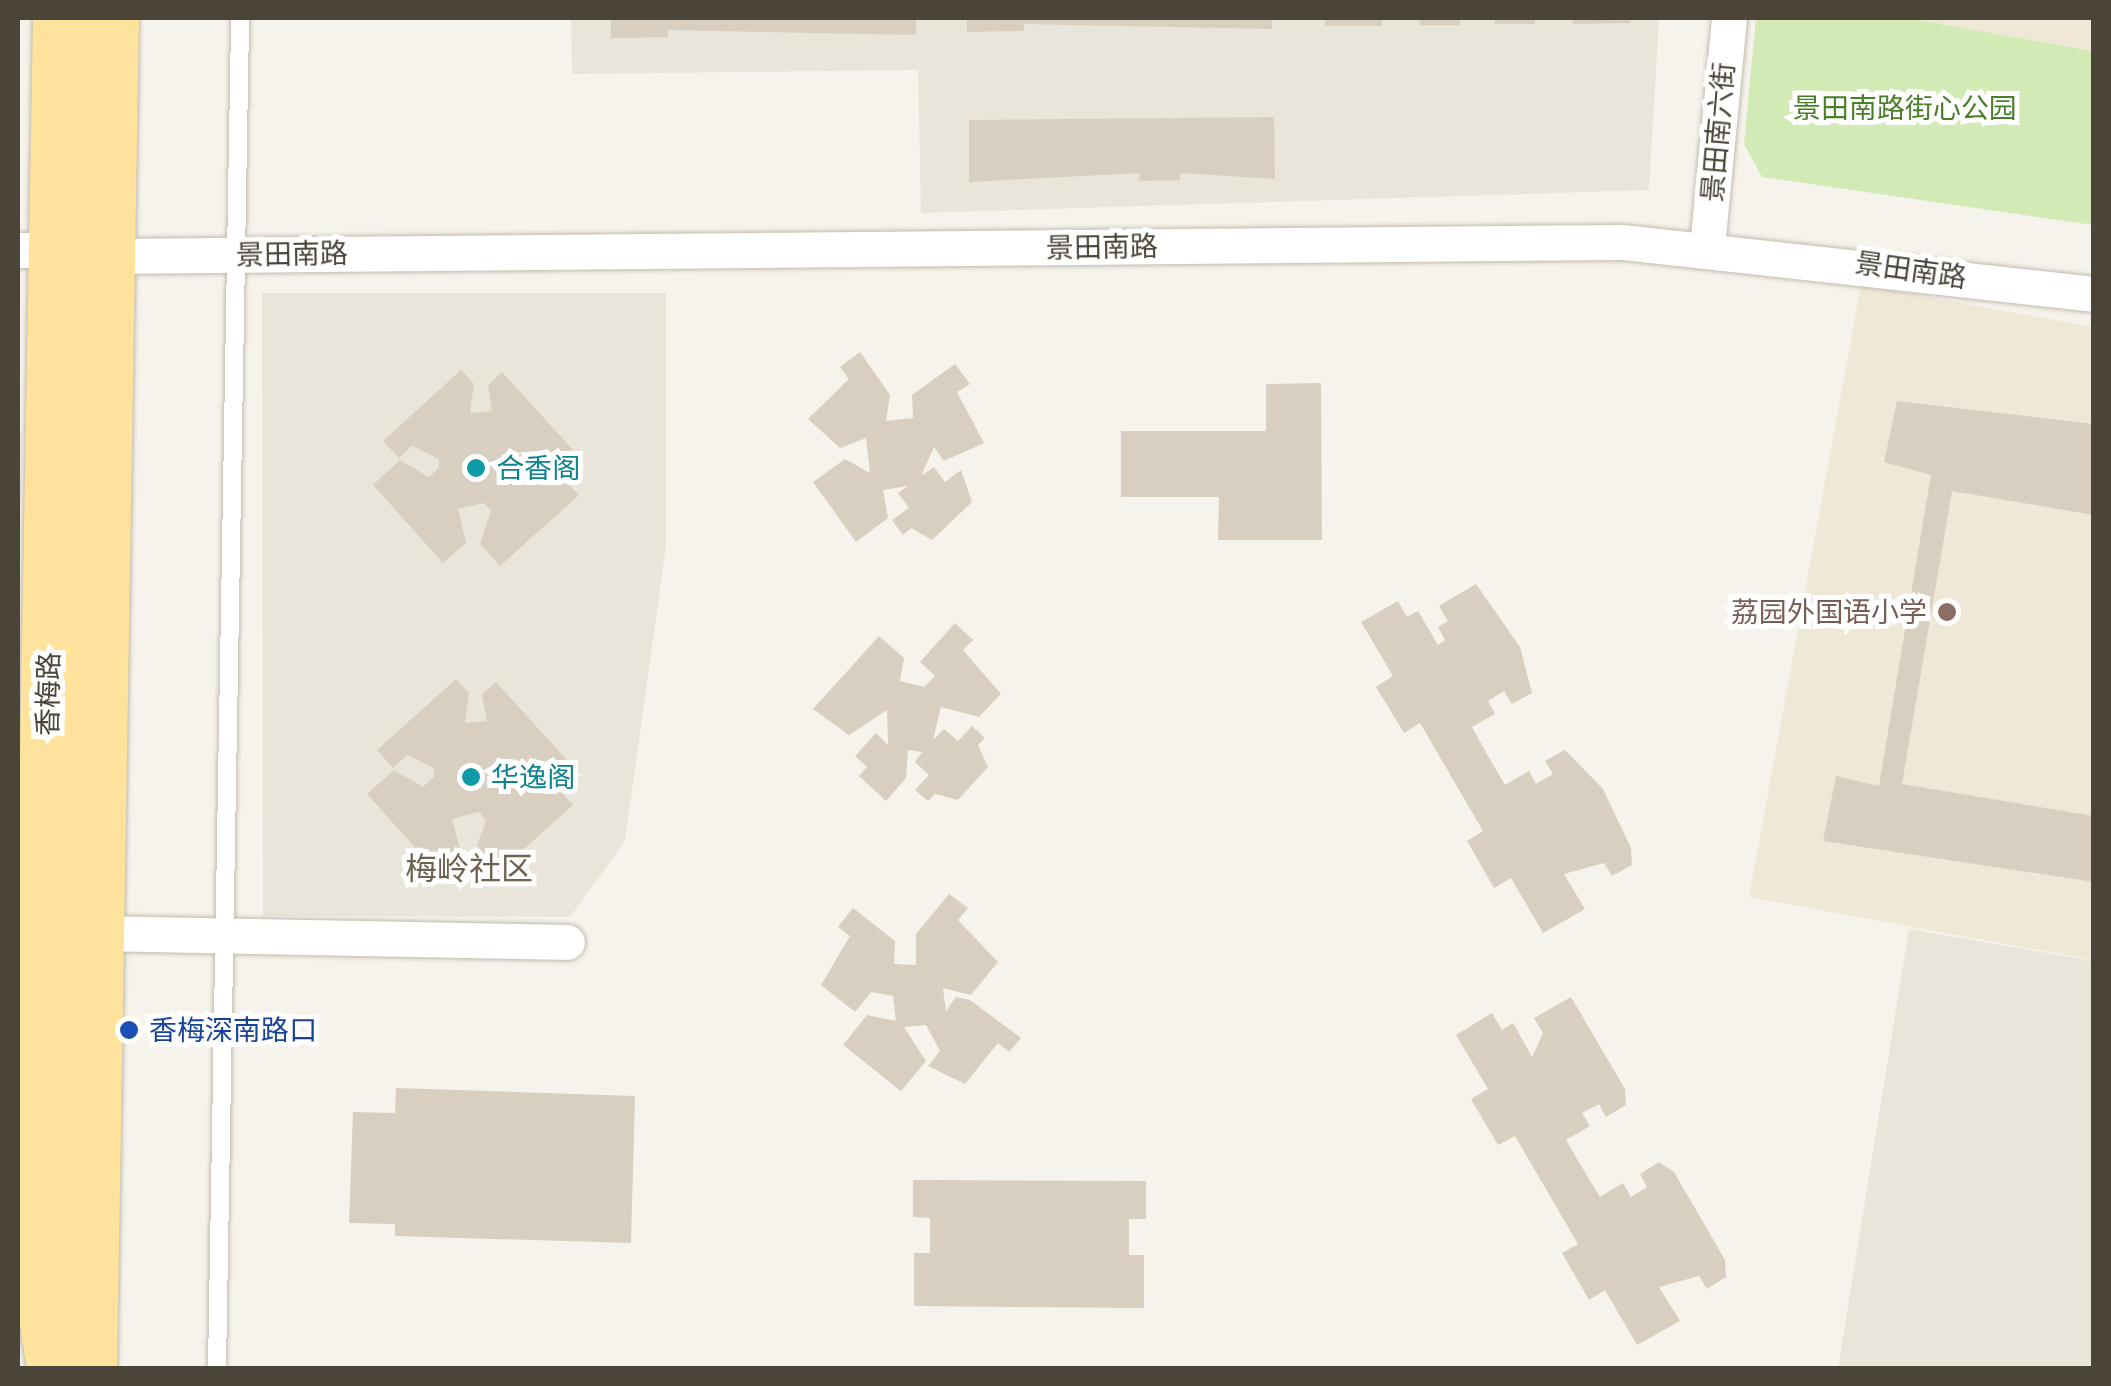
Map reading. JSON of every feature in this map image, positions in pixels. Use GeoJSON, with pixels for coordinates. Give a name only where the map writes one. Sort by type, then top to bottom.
{"type":"FeatureCollection","features":[{"type":"Feature","properties":{"kind":"main road","name":"香梅路"},"geometry":{"type":"LineString","coordinates":[[54,1368],[39,1305],[61,252],[60,18]]}},
{"type":"Feature","properties":{"kind":"main road","name":"香梅路"},"geometry":{"type":"LineString","coordinates":[[88,1368],[99,933],[61,252],[112,18]]}},
{"type":"Feature","properties":{"kind":"main road"},"geometry":{"type":"LineString","coordinates":[[24,1368],[39,1305]]}},
{"type":"Feature","properties":{"kind":"street","name":"景田南六街"},"geometry":{"type":"LineString","coordinates":[[1707,247],[1729,18]]}},
{"type":"Feature","properties":{"kind":"street","name":"景田南路"},"geometry":{"type":"LineString","coordinates":[[61,252],[236,255],[1707,247],[2094,294]]}},
{"type":"Feature","properties":{"kind":"street"},"geometry":{"type":"LineString","coordinates":[[99,933],[224,939],[567,942]]}},
{"type":"Feature","properties":{"kind":"lane"},"geometry":{"type":"LineString","coordinates":[[217,1368],[240,18]]}},
{"type":"Feature","properties":{"kind":"shaded area"},"geometry":{"type":"Polygon","coordinates":[[[571,18],[1659,18],[1649,190],[921,213],[918,70],[572,74],[571,18]]]}},
{"type":"Feature","properties":{"kind":"shaded area"},"geometry":{"type":"Polygon","coordinates":[[[1906,18],[2093,18],[2093,51],[1906,18]]]}},
{"type":"Feature","properties":{"kind":"shaded area","name":"荔园外国语小学"},"geometry":{"type":"Polygon","coordinates":[[[1861,285],[2093,327],[2093,960],[1749,897],[1861,285]]]}},
{"type":"Feature","properties":{"kind":"shaded area"},"geometry":{"type":"Polygon","coordinates":[[[262,293],[666,293],[666,546],[625,841],[570,917],[263,916],[262,293]]]}},
{"type":"Feature","properties":{"kind":"shaded area"},"geometry":{"type":"Polygon","coordinates":[[[18,434],[22,434],[18,680],[18,434]]]}},
{"type":"Feature","properties":{"kind":"shaded area"},"geometry":{"type":"Polygon","coordinates":[[[1909,929],[2093,961],[2093,1368],[1838,1368],[1909,929]]]}},
{"type":"Feature","properties":{"kind":"green space","name":"景田南路街心公园"},"geometry":{"type":"Polygon","coordinates":[[[1756,18],[1906,18],[2093,51],[2093,225],[1762,177],[1744,144],[1756,18]]]}},
{"type":"Feature","properties":{"kind":"building"},"geometry":{"type":"Polygon","coordinates":[[[611,18],[916,18],[916,35],[668,30],[668,37],[611,38],[611,18]]]}},
{"type":"Feature","properties":{"kind":"building"},"geometry":{"type":"Polygon","coordinates":[[[967,18],[1272,18],[1272,29],[1024,24],[1024,31],[967,32],[967,18]]]}},
{"type":"Feature","properties":{"kind":"building"},"geometry":{"type":"Polygon","coordinates":[[[1325,18],[1382,18],[1382,26],[1325,26],[1325,18]]]}},
{"type":"Feature","properties":{"kind":"building"},"geometry":{"type":"Polygon","coordinates":[[[1419,18],[1460,18],[1460,25],[1420,25],[1419,18]]]}},
{"type":"Feature","properties":{"kind":"building"},"geometry":{"type":"Polygon","coordinates":[[[1495,18],[1535,18],[1535,24],[1495,24],[1495,18]]]}},
{"type":"Feature","properties":{"kind":"building"},"geometry":{"type":"Polygon","coordinates":[[[1572,18],[1630,18],[1630,23],[1573,24],[1572,18]]]}},
{"type":"Feature","properties":{"kind":"building"},"geometry":{"type":"Polygon","coordinates":[[[1274,117],[1275,179],[1180,173],[1180,180],[1139,181],[1140,173],[969,182],[969,120],[1274,117]]]}},
{"type":"Feature","properties":{"kind":"building"},"geometry":{"type":"Polygon","coordinates":[[[860,352],[890,395],[886,421],[913,418],[912,395],[955,364],[970,384],[957,392],[984,443],[944,461],[934,447],[921,476],[934,467],[945,482],[961,470],[972,502],[932,540],[911,528],[903,535],[892,520],[909,508],[898,493],[908,486],[883,490],[888,518],[856,542],[813,482],[845,459],[870,473],[866,438],[840,448],[808,419],[849,379],[840,367],[860,352]]]}},
{"type":"Feature","properties":{"kind":"building","name":"合香阁"},"geometry":{"type":"Polygon","coordinates":[[[461,370],[474,384],[470,413],[492,411],[488,385],[502,372],[573,450],[556,466],[543,453],[515,462],[524,482],[554,469],[579,495],[500,566],[480,544],[491,511],[484,503],[458,509],[466,543],[443,563],[373,485],[400,460],[429,477],[439,468],[439,459],[412,446],[399,458],[383,441],[461,370]]]}},
{"type":"Feature","properties":{"kind":"building"},"geometry":{"type":"Polygon","coordinates":[[[1321,383],[1322,540],[1218,540],[1219,497],[1121,497],[1121,431],[1266,431],[1266,384],[1321,383]]]}},
{"type":"Feature","properties":{"kind":"building"},"geometry":{"type":"Polygon","coordinates":[[[1897,401],[2094,424],[2094,515],[1952,491],[1902,784],[2094,816],[2094,882],[1823,841],[1836,776],[1879,786],[1931,475],[1884,462],[1897,401]]]}},
{"type":"Feature","properties":{"kind":"building"},"geometry":{"type":"Polygon","coordinates":[[[1476,584],[1520,647],[1532,693],[1512,704],[1504,691],[1488,701],[1495,714],[1472,727],[1505,785],[1529,771],[1536,784],[1553,774],[1545,761],[1565,750],[1603,789],[1631,848],[1632,865],[1612,876],[1604,863],[1564,874],[1585,909],[1543,933],[1511,878],[1494,888],[1467,841],[1483,831],[1420,723],[1404,733],[1376,687],[1393,676],[1361,622],[1398,601],[1407,617],[1418,611],[1438,645],[1445,640],[1438,627],[1448,621],[1439,606],[1476,584]]]}},
{"type":"Feature","properties":{"kind":"building"},"geometry":{"type":"Polygon","coordinates":[[[955,623],[973,640],[963,650],[1001,694],[979,717],[941,707],[933,740],[944,729],[958,741],[972,726],[985,738],[978,745],[988,767],[958,800],[935,794],[928,801],[915,790],[929,775],[915,762],[922,752],[908,750],[906,778],[886,801],[859,776],[867,767],[855,756],[876,733],[888,745],[887,710],[849,735],[813,709],[879,636],[904,658],[900,681],[924,687],[935,676],[920,662],[955,623]]]}},
{"type":"Feature","properties":{"kind":"building","name":"华逸阁"},"geometry":{"type":"Polygon","coordinates":[[[456,679],[469,693],[465,723],[487,721],[482,694],[496,682],[567,760],[550,775],[538,762],[509,772],[518,791],[548,778],[573,805],[494,876],[474,853],[486,821],[479,812],[452,819],[461,852],[438,873],[367,794],[394,770],[423,787],[434,777],[434,768],[407,755],[393,768],[377,750],[456,679]]]}},
{"type":"Feature","properties":{"kind":"building"},"geometry":{"type":"Polygon","coordinates":[[[949,894],[968,908],[958,920],[998,962],[971,995],[943,988],[946,1011],[956,997],[970,1000],[1021,1038],[1009,1052],[998,1043],[965,1084],[928,1066],[940,1051],[926,1025],[904,1027],[926,1061],[901,1091],[843,1045],[867,1015],[896,1021],[893,996],[871,992],[855,1012],[821,985],[850,936],[838,927],[853,908],[895,941],[894,964],[916,965],[916,934],[949,894]]]}},
{"type":"Feature","properties":{"kind":"building"},"geometry":{"type":"Polygon","coordinates":[[[1571,997],[1625,1089],[1626,1105],[1606,1117],[1599,1104],[1582,1113],[1590,1126],[1566,1140],[1600,1197],[1623,1183],[1631,1197],[1647,1187],[1640,1174],[1659,1162],[1674,1172],[1725,1260],[1726,1277],[1707,1289],[1699,1276],[1659,1287],[1680,1321],[1637,1345],[1605,1290],[1589,1300],[1562,1253],[1578,1244],[1515,1136],[1498,1145],[1471,1099],[1488,1089],[1456,1035],[1492,1013],[1502,1030],[1513,1023],[1532,1057],[1543,1033],[1534,1018],[1571,997]]]}},
{"type":"Feature","properties":{"kind":"building"},"geometry":{"type":"Polygon","coordinates":[[[396,1088],[635,1096],[631,1243],[395,1236],[395,1224],[349,1223],[353,1112],[395,1113],[396,1088]]]}},
{"type":"Feature","properties":{"kind":"building"},"geometry":{"type":"Polygon","coordinates":[[[913,1180],[1146,1181],[1146,1219],[1129,1219],[1129,1255],[1144,1255],[1144,1308],[914,1306],[914,1253],[930,1253],[930,1218],[913,1217],[913,1180]]]}},
{"type":"Feature","properties":{"kind":"place","name":"合香阁"},"geometry":{"type":"Point","coordinates":[476,468]}},
{"type":"Feature","properties":{"kind":"place","name":"荔园外国语小学"},"geometry":{"type":"Point","coordinates":[1947,612]}},
{"type":"Feature","properties":{"kind":"place","name":"华逸阁"},"geometry":{"type":"Point","coordinates":[471,777]}},
{"type":"Feature","properties":{"kind":"place","name":"香梅深南路口"},"geometry":{"type":"Point","coordinates":[129,1030]}},
{"type":"Feature","properties":{"kind":"district","name":"梅岭社区"},"geometry":{"type":"Point","coordinates":[469,869]}}]}
